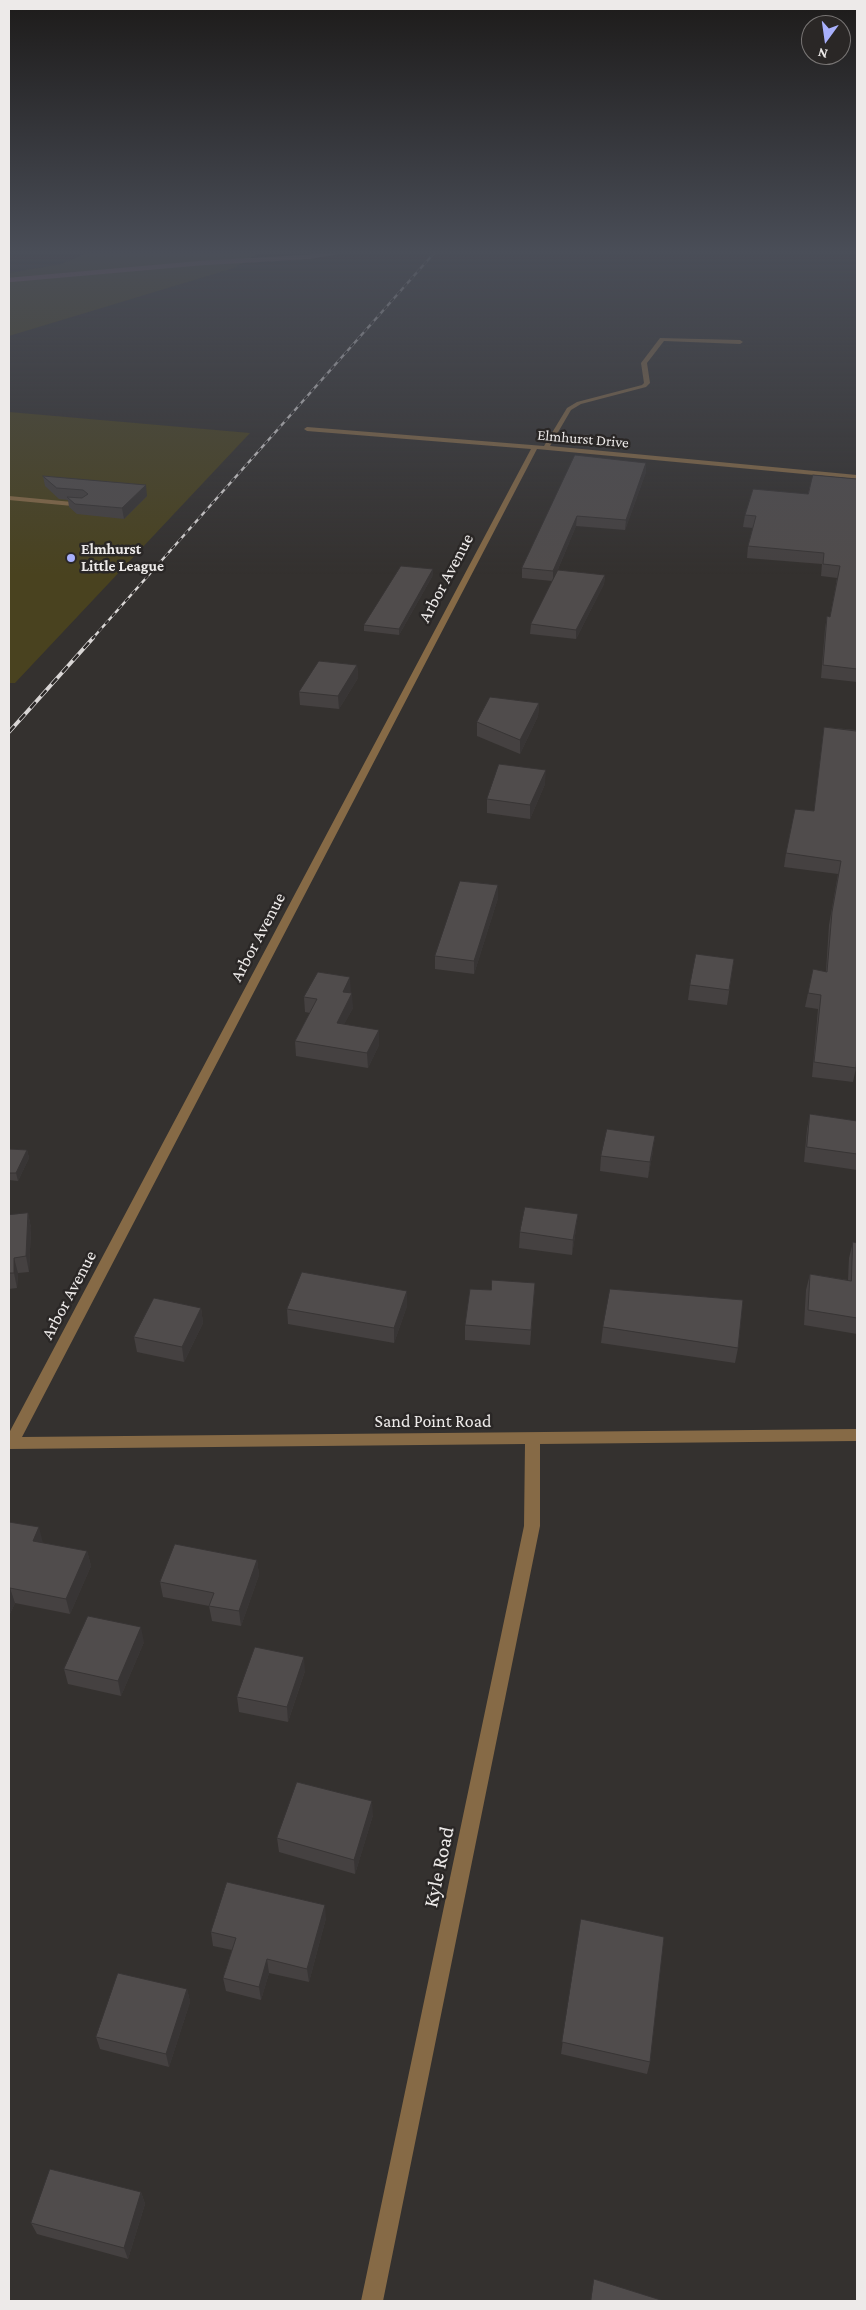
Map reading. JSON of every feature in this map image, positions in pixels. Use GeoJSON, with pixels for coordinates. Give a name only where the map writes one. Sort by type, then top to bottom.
{"type":"FeatureCollection","features":[{"type":"Feature","properties":{"kind":"street","name":"Arbor Avenue"},"geometry":{"type":"LineString","coordinates":[[10,1443],[540,447],[569,409],[579,403],[644,386],[647,383],[644,363],[647,360]]}},
{"type":"Feature","properties":{"kind":"street","name":"Elmhurst Drive"},"geometry":{"type":"LineString","coordinates":[[307,429],[540,447],[857,477]]}},
{"type":"Feature","properties":{"kind":"street"},"geometry":{"type":"LineString","coordinates":[[9,498],[84,505]]}},
{"type":"Feature","properties":{"kind":"street","name":"Sand Point Road"},"geometry":{"type":"LineString","coordinates":[[10,1443],[857,1435]]}},
{"type":"Feature","properties":{"kind":"street","name":"Kyle Road"},"geometry":{"type":"LineString","coordinates":[[372,2301],[532,1526],[533,1439]]}},
{"type":"Feature","properties":{"kind":"shaded area","name":"Elmhurst Little League"},"geometry":{"type":"Polygon","coordinates":[[[9,412],[250,433],[15,683],[9,683],[9,412]]]}},
{"type":"Feature","properties":{"kind":"building"},"geometry":{"type":"Polygon","coordinates":[[[575,455],[646,463],[626,520],[577,516],[553,571],[522,568],[575,455]]]}},
{"type":"Feature","properties":{"kind":"building"},"geometry":{"type":"Polygon","coordinates":[[[813,475],[857,479],[857,669],[823,665],[827,616],[830,617],[840,566],[823,564],[824,553],[748,546],[756,516],[745,515],[753,489],[808,494],[813,475]]]}},
{"type":"Feature","properties":{"kind":"building"},"geometry":{"type":"Polygon","coordinates":[[[43,476],[146,485],[122,508],[75,504],[67,497],[82,498],[88,494],[83,490],[57,488],[43,476]]]}},
{"type":"Feature","properties":{"kind":"building"},"geometry":{"type":"Polygon","coordinates":[[[401,566],[433,569],[399,629],[364,625],[401,566]]]}},
{"type":"Feature","properties":{"kind":"building"},"geometry":{"type":"Polygon","coordinates":[[[558,570],[605,575],[576,630],[531,624],[558,570]]]}},
{"type":"Feature","properties":{"kind":"building"},"geometry":{"type":"Polygon","coordinates":[[[319,661],[357,665],[338,696],[299,692],[319,661]]]}},
{"type":"Feature","properties":{"kind":"building"},"geometry":{"type":"Polygon","coordinates":[[[490,697],[539,703],[520,740],[477,722],[490,697]]]}},
{"type":"Feature","properties":{"kind":"building"},"geometry":{"type":"Polygon","coordinates":[[[857,726],[856,1068],[814,1062],[821,995],[808,993],[813,969],[827,972],[832,912],[841,861],[786,853],[795,809],[814,811],[824,727],[856,731],[857,726]]]}},
{"type":"Feature","properties":{"kind":"building"},"geometry":{"type":"Polygon","coordinates":[[[499,764],[546,770],[530,805],[487,799],[499,764]]]}},
{"type":"Feature","properties":{"kind":"building"},"geometry":{"type":"Polygon","coordinates":[[[460,881],[498,885],[474,961],[435,956],[460,881]]]}},
{"type":"Feature","properties":{"kind":"building"},"geometry":{"type":"Polygon","coordinates":[[[696,954],[734,959],[729,990],[690,985],[696,954]]]}},
{"type":"Feature","properties":{"kind":"building"},"geometry":{"type":"Polygon","coordinates":[[[318,972],[350,977],[343,992],[352,993],[337,1023],[379,1030],[367,1053],[295,1041],[317,999],[304,997],[318,972]]]}},
{"type":"Feature","properties":{"kind":"building"},"geometry":{"type":"Polygon","coordinates":[[[810,1114],[857,1121],[857,1154],[807,1147],[810,1114]]]}},
{"type":"Feature","properties":{"kind":"building"},"geometry":{"type":"Polygon","coordinates":[[[607,1129],[655,1136],[650,1162],[601,1156],[607,1129]]]}},
{"type":"Feature","properties":{"kind":"building"},"geometry":{"type":"Polygon","coordinates":[[[9,1149],[27,1150],[16,1173],[9,1173],[9,1149]]]}},
{"type":"Feature","properties":{"kind":"building"},"geometry":{"type":"Polygon","coordinates":[[[525,1207],[578,1214],[573,1240],[520,1232],[525,1207]]]}},
{"type":"Feature","properties":{"kind":"building"},"geometry":{"type":"Polygon","coordinates":[[[28,1213],[26,1256],[14,1258],[14,1273],[9,1273],[9,1215],[28,1213]]]}},
{"type":"Feature","properties":{"kind":"building"},"geometry":{"type":"Polygon","coordinates":[[[853,1242],[857,1243],[857,1318],[808,1310],[810,1274],[851,1281],[853,1242]]]}},
{"type":"Feature","properties":{"kind":"building"},"geometry":{"type":"Polygon","coordinates":[[[302,1272],[407,1291],[394,1328],[287,1309],[302,1272]]]}},
{"type":"Feature","properties":{"kind":"building"},"geometry":{"type":"Polygon","coordinates":[[[492,1280],[535,1283],[531,1330],[465,1325],[470,1289],[491,1290],[492,1280]]]}},
{"type":"Feature","properties":{"kind":"building"},"geometry":{"type":"Polygon","coordinates":[[[610,1289],[743,1300],[738,1348],[603,1327],[610,1289]]]}},
{"type":"Feature","properties":{"kind":"building"},"geometry":{"type":"Polygon","coordinates":[[[154,1298],[201,1308],[182,1347],[134,1337],[154,1298]]]}},
{"type":"Feature","properties":{"kind":"building"},"geometry":{"type":"Polygon","coordinates":[[[9,1522],[39,1527],[33,1541],[87,1551],[66,1599],[10,1588],[9,1592],[9,1522]]]}},
{"type":"Feature","properties":{"kind":"building"},"geometry":{"type":"Polygon","coordinates":[[[175,1544],[257,1560],[239,1611],[209,1606],[214,1593],[160,1582],[175,1544]]]}},
{"type":"Feature","properties":{"kind":"building"},"geometry":{"type":"Polygon","coordinates":[[[88,1616],[141,1627],[118,1681],[64,1669],[88,1616]]]}},
{"type":"Feature","properties":{"kind":"building"},"geometry":{"type":"Polygon","coordinates":[[[255,1647],[304,1657],[287,1707],[237,1697],[255,1647]]]}},
{"type":"Feature","properties":{"kind":"building"},"geometry":{"type":"Polygon","coordinates":[[[297,1782],[372,1801],[354,1860],[277,1838],[297,1782]]]}},
{"type":"Feature","properties":{"kind":"building"},"geometry":{"type":"Polygon","coordinates":[[[227,1882],[325,1905],[307,1969],[267,1959],[259,1987],[223,1978],[236,1938],[211,1932],[227,1882]]]}},
{"type":"Feature","properties":{"kind":"building"},"geometry":{"type":"Polygon","coordinates":[[[581,1919],[664,1937],[650,2062],[562,2042],[581,1919]]]}},
{"type":"Feature","properties":{"kind":"building"},"geometry":{"type":"Polygon","coordinates":[[[118,1973],[187,1989],[166,2054],[96,2037],[118,1973]]]}},
{"type":"Feature","properties":{"kind":"building"},"geometry":{"type":"Polygon","coordinates":[[[50,2169],[141,2192],[124,2248],[31,2223],[50,2169]]]}},
{"type":"Feature","properties":{"kind":"building"},"geometry":{"type":"Polygon","coordinates":[[[594,2279],[664,2301],[591,2301],[594,2279]]]}},
{"type":"Feature","properties":{"kind":"railway"},"geometry":{"type":"LineString","coordinates":[[92,639],[339,360]]}},
{"type":"Feature","properties":{"kind":"railway"},"geometry":{"type":"LineString","coordinates":[[9,732],[93,638]]}},
{"type":"Feature","properties":{"kind":"place","name":"Elmhurst Little League"},"geometry":{"type":"Point","coordinates":[71,558]}}]}
